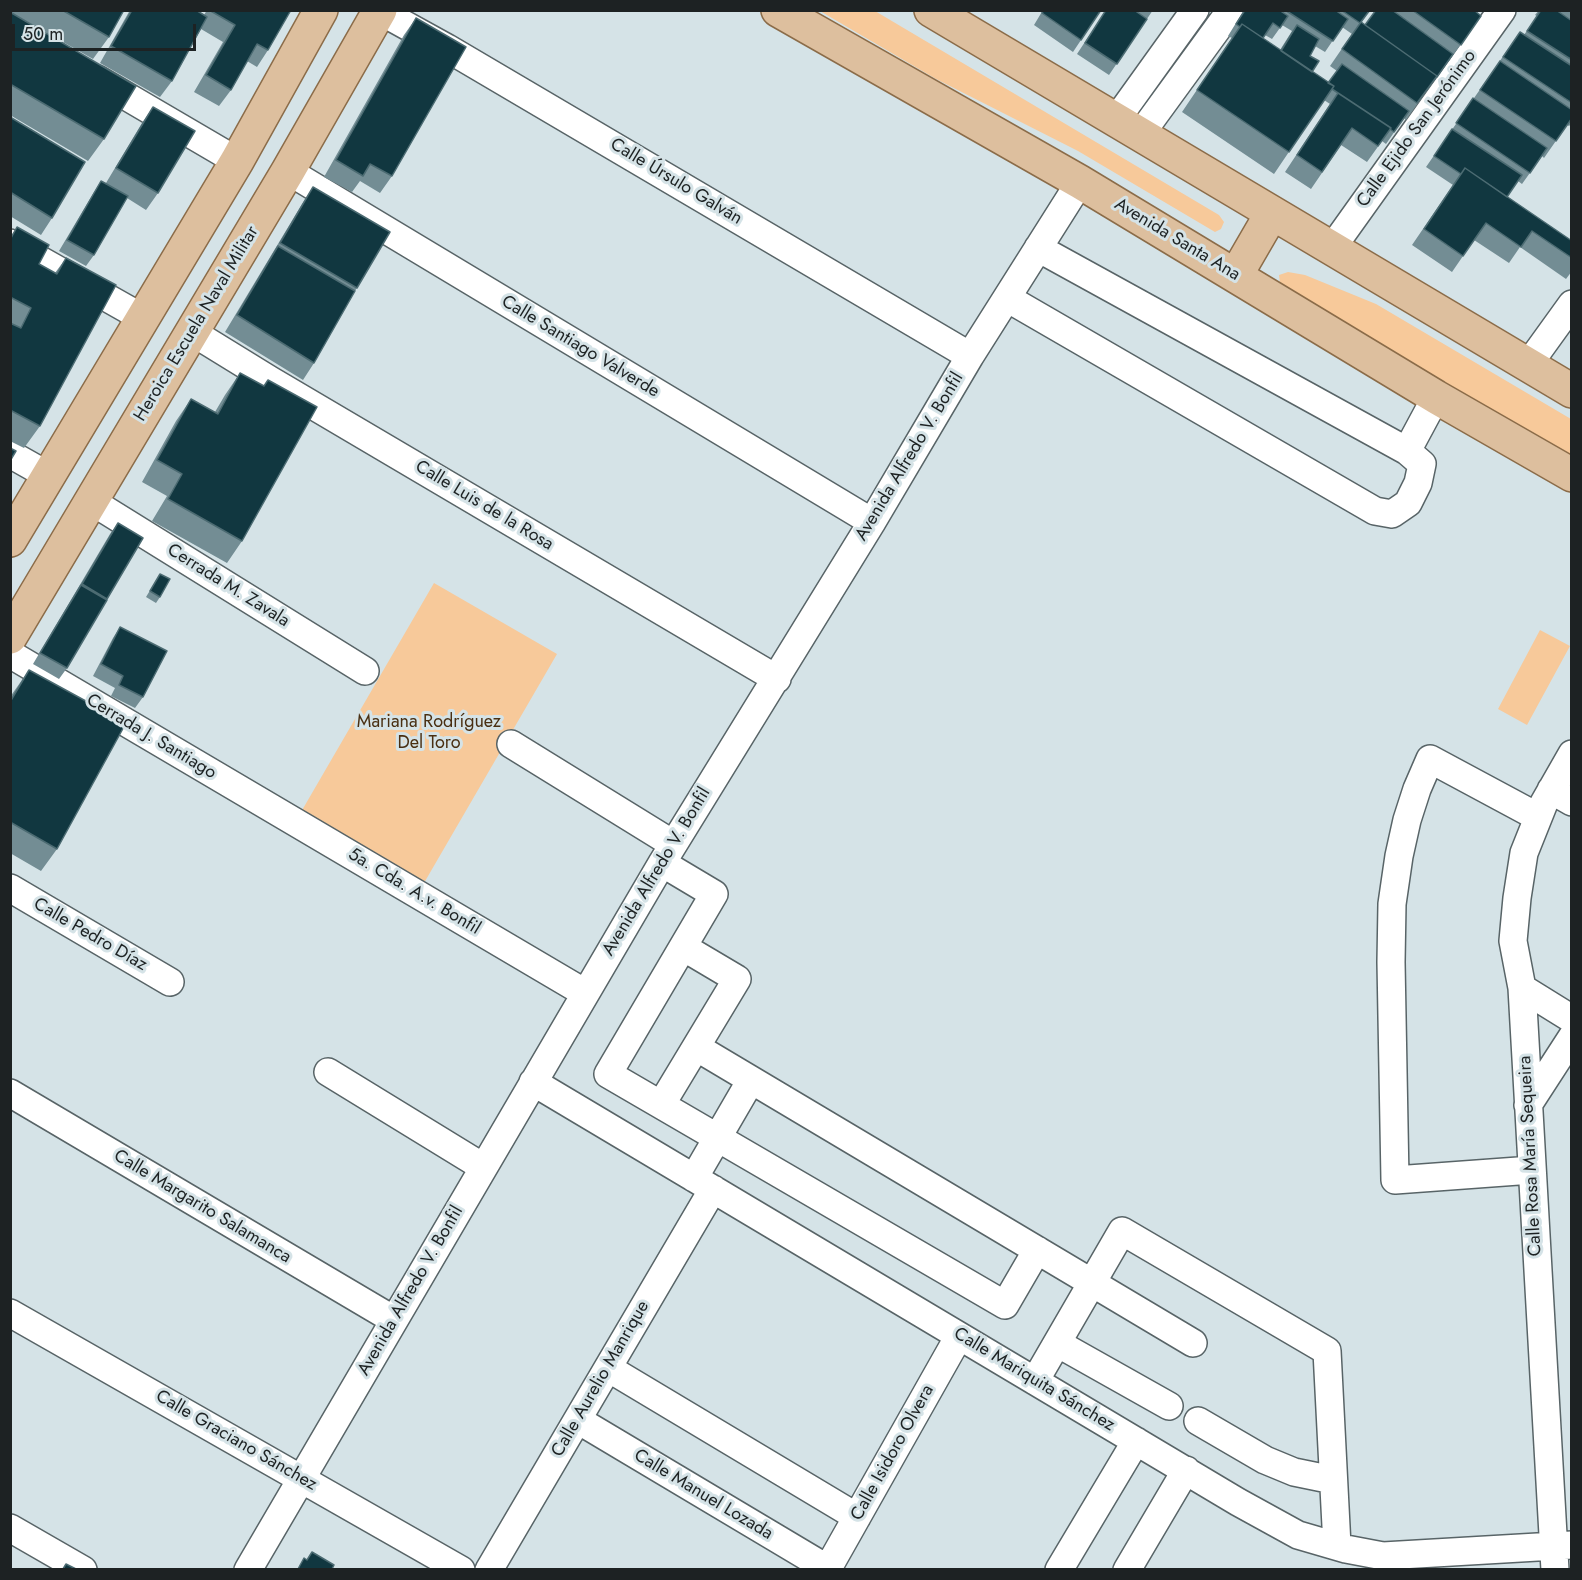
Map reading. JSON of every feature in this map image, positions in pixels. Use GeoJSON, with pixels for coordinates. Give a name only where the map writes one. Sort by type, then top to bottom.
{"type":"FeatureCollection","features":[{"type":"Feature","properties":{"kind":"main road"},"geometry":{"type":"LineString","coordinates":[[10,540],[237,160],[321,10]]}},
{"type":"Feature","properties":{"kind":"main road","name":"Avenida Santa Ana"},"geometry":{"type":"LineString","coordinates":[[778,10],[1080,182],[1436,397],[1572,475]]}},
{"type":"Feature","properties":{"kind":"main road"},"geometry":{"type":"LineString","coordinates":[[931,10],[1572,391]]}},
{"type":"Feature","properties":{"kind":"main road","name":"Heroica Escuela Naval Militar"},"geometry":{"type":"LineString","coordinates":[[10,637],[288,171],[380,11]]}},
{"type":"Feature","properties":{"kind":"main road"},"geometry":{"type":"LineString","coordinates":[[1236,275],[1272,213]]}},
{"type":"Feature","properties":{"kind":"street"},"geometry":{"type":"LineString","coordinates":[[1128,128],[1195,10]]}},
{"type":"Feature","properties":{"kind":"street"},"geometry":{"type":"LineString","coordinates":[[1128,128],[1231,10]]}},
{"type":"Feature","properties":{"kind":"street","name":"Calle Ejido San Jerónimo"},"geometry":{"type":"LineString","coordinates":[[1332,248],[1502,10]]}},
{"type":"Feature","properties":{"kind":"street","name":"Calle Úrsulo Galván"},"geometry":{"type":"LineString","coordinates":[[380,11],[447,48],[970,356]]}},
{"type":"Feature","properties":{"kind":"street"},"geometry":{"type":"LineString","coordinates":[[71,64],[237,160]]}},
{"type":"Feature","properties":{"kind":"street","name":"Calle Santiago Valverde"},"geometry":{"type":"LineString","coordinates":[[288,171],[872,522]]}},
{"type":"Feature","properties":{"kind":"street","name":"Avenida Alfredo V. Bonfil"},"geometry":{"type":"LineString","coordinates":[[248,1569],[667,854],[777,679],[970,356],[1080,182]]}},
{"type":"Feature","properties":{"kind":"street"},"geometry":{"type":"LineString","coordinates":[[10,243],[143,318]]}},
{"type":"Feature","properties":{"kind":"street"},"geometry":{"type":"LineString","coordinates":[[1007,298],[1375,511],[1392,514],[1408,503],[1418,483],[1422,464],[1407,451],[1038,248]]}},
{"type":"Feature","properties":{"kind":"street"},"geometry":{"type":"LineString","coordinates":[[1528,365],[1572,304]]}},
{"type":"Feature","properties":{"kind":"street","name":"Calle Luis de la Rosa"},"geometry":{"type":"LineString","coordinates":[[192,332],[777,679]]}},
{"type":"Feature","properties":{"kind":"street"},"geometry":{"type":"LineString","coordinates":[[1407,451],[1436,397]]}},
{"type":"Feature","properties":{"kind":"street"},"geometry":{"type":"LineString","coordinates":[[10,453],[49,476]]}},
{"type":"Feature","properties":{"kind":"street","name":"Cerrada M. Zavala"},"geometry":{"type":"LineString","coordinates":[[91,501],[365,671]]}},
{"type":"Feature","properties":{"kind":"street","name":"Cerrada J. Santiago"},"geometry":{"type":"LineString","coordinates":[[10,654],[292,820]]}},
{"type":"Feature","properties":{"kind":"street"},"geometry":{"type":"LineString","coordinates":[[511,744],[667,854],[714,894],[609,1074],[1005,1305],[1037,1250]]}},
{"type":"Feature","properties":{"kind":"street","name":"Calle Rosa María Sequeira"},"geometry":{"type":"LineString","coordinates":[[1560,1553],[1532,1170],[1522,988],[1513,941],[1516,898],[1524,853],[1538,817],[1561,796],[1572,754]]}},
{"type":"Feature","properties":{"kind":"street"},"geometry":{"type":"LineString","coordinates":[[1532,1170],[1395,1180],[1391,962],[1392,904],[1399,856],[1407,820],[1430,759],[1538,817]]}},
{"type":"Feature","properties":{"kind":"street","name":"5a. Cda. A.v. Bonfil"},"geometry":{"type":"LineString","coordinates":[[292,820],[585,993]]}},
{"type":"Feature","properties":{"kind":"street","name":"Calle Pedro Díaz"},"geometry":{"type":"LineString","coordinates":[[10,888],[170,982]]}},
{"type":"Feature","properties":{"kind":"street"},"geometry":{"type":"LineString","coordinates":[[661,1105],[737,980],[683,947]]}},
{"type":"Feature","properties":{"kind":"street"},"geometry":{"type":"LineString","coordinates":[[1522,988],[1572,1019]]}},
{"type":"Feature","properties":{"kind":"street"},"geometry":{"type":"LineString","coordinates":[[1528,1105],[1572,1037]]}},
{"type":"Feature","properties":{"kind":"street"},"geometry":{"type":"LineString","coordinates":[[696,1047],[1193,1342]]}},
{"type":"Feature","properties":{"kind":"street"},"geometry":{"type":"LineString","coordinates":[[328,1072],[483,1167]]}},
{"type":"Feature","properties":{"kind":"street","name":"Calle Aurelio Manrique"},"geometry":{"type":"LineString","coordinates":[[489,1569],[608,1368],[704,1184],[718,1138],[751,1080]]}},
{"type":"Feature","properties":{"kind":"street","name":"Calle Mariquita Sánchez"},"geometry":{"type":"LineString","coordinates":[[533,1082],[1298,1535],[1383,1556],[1560,1553]]}},
{"type":"Feature","properties":{"kind":"street","name":"Calle Margarito Salamanca"},"geometry":{"type":"LineString","coordinates":[[10,1093],[394,1320]]}},
{"type":"Feature","properties":{"kind":"street"},"geometry":{"type":"LineString","coordinates":[[1035,1381],[1122,1231],[1328,1351],[1337,1546]]}},
{"type":"Feature","properties":{"kind":"street","name":"Calle Graciano Sánchez"},"geometry":{"type":"LineString","coordinates":[[10,1313],[461,1569]]}},
{"type":"Feature","properties":{"kind":"street","name":"Calle Isidoro Olvera"},"geometry":{"type":"LineString","coordinates":[[827,1569],[959,1336]]}},
{"type":"Feature","properties":{"kind":"street"},"geometry":{"type":"LineString","coordinates":[[1057,1343],[1168,1406]]}},
{"type":"Feature","properties":{"kind":"street"},"geometry":{"type":"LineString","coordinates":[[608,1368],[857,1517]]}},
{"type":"Feature","properties":{"kind":"street","name":"Calle Manuel Lozada"},"geometry":{"type":"LineString","coordinates":[[578,1420],[827,1569]]}},
{"type":"Feature","properties":{"kind":"street"},"geometry":{"type":"LineString","coordinates":[[1198,1421],[1265,1460],[1294,1472],[1334,1480]]}},
{"type":"Feature","properties":{"kind":"street"},"geometry":{"type":"LineString","coordinates":[[1059,1569],[1136,1441]]}},
{"type":"Feature","properties":{"kind":"street"},"geometry":{"type":"LineString","coordinates":[[1127,1569],[1186,1470]]}},
{"type":"Feature","properties":{"kind":"street"},"geometry":{"type":"LineString","coordinates":[[10,1528],[83,1569]]}},
{"type":"Feature","properties":{"kind":"green space"},"geometry":{"type":"Polygon","coordinates":[[[820,11],[875,11],[1219,215],[1224,222],[1221,229],[1215,232],[1078,151],[936,79],[820,11]]]}},
{"type":"Feature","properties":{"kind":"green space"},"geometry":{"type":"Polygon","coordinates":[[[1288,272],[1305,275],[1376,304],[1571,419],[1571,458],[1280,283],[1279,275],[1288,272]]]}},
{"type":"Feature","properties":{"kind":"green space","name":"Mariana Rodríguez Del Toro"},"geometry":{"type":"Polygon","coordinates":[[[434,583],[557,654],[424,883],[301,812],[434,583]]]}},
{"type":"Feature","properties":{"kind":"green space"},"geometry":{"type":"Polygon","coordinates":[[[1540,630],[1570,646],[1527,725],[1498,709],[1540,630]]]}},
{"type":"Feature","properties":{"kind":"building"},"geometry":{"type":"Polygon","coordinates":[[[62,10],[124,10],[109,37],[62,10]]]}},
{"type":"Feature","properties":{"kind":"building"},"geometry":{"type":"Polygon","coordinates":[[[132,10],[196,10],[207,17],[172,81],[111,46],[132,10]]]}},
{"type":"Feature","properties":{"kind":"building"},"geometry":{"type":"Polygon","coordinates":[[[209,10],[291,10],[268,50],[257,44],[231,90],[206,75],[235,25],[209,10]]]}},
{"type":"Feature","properties":{"kind":"building"},"geometry":{"type":"Polygon","coordinates":[[[1044,10],[1101,10],[1081,40],[1042,13],[1044,10]]]}},
{"type":"Feature","properties":{"kind":"building"},"geometry":{"type":"Polygon","coordinates":[[[1106,10],[1134,10],[1147,19],[1117,64],[1085,43],[1106,10]]]}},
{"type":"Feature","properties":{"kind":"building"},"geometry":{"type":"Polygon","coordinates":[[[1245,10],[1279,10],[1288,16],[1280,28],[1273,23],[1263,38],[1242,24],[1240,27],[1236,24],[1245,10]]]}},
{"type":"Feature","properties":{"kind":"building"},"geometry":{"type":"Polygon","coordinates":[[[1285,10],[1335,10],[1348,19],[1333,41],[1285,10]]]}},
{"type":"Feature","properties":{"kind":"building"},"geometry":{"type":"Polygon","coordinates":[[[1341,10],[1370,10],[1360,23],[1341,10]]]}},
{"type":"Feature","properties":{"kind":"building"},"geometry":{"type":"Polygon","coordinates":[[[1376,10],[1392,10],[1453,54],[1437,77],[1365,25],[1376,10]]]}},
{"type":"Feature","properties":{"kind":"building"},"geometry":{"type":"Polygon","coordinates":[[[1412,10],[1474,10],[1481,16],[1461,45],[1412,10]]]}},
{"type":"Feature","properties":{"kind":"building"},"geometry":{"type":"Polygon","coordinates":[[[1541,10],[1556,10],[1572,21],[1572,60],[1527,31],[1541,10]]]}},
{"type":"Feature","properties":{"kind":"building"},"geometry":{"type":"Polygon","coordinates":[[[10,12],[136,86],[104,139],[10,84],[10,12]]]}},
{"type":"Feature","properties":{"kind":"building"},"geometry":{"type":"Polygon","coordinates":[[[416,18],[466,47],[392,176],[370,164],[363,176],[336,160],[416,18]]]}},
{"type":"Feature","properties":{"kind":"building"},"geometry":{"type":"Polygon","coordinates":[[[1361,22],[1437,76],[1417,103],[1342,49],[1361,22]]]}},
{"type":"Feature","properties":{"kind":"building"},"geometry":{"type":"Polygon","coordinates":[[[1242,24],[1334,86],[1289,152],[1197,90],[1242,24]]]}},
{"type":"Feature","properties":{"kind":"building"},"geometry":{"type":"Polygon","coordinates":[[[1297,25],[1319,39],[1310,56],[1319,61],[1312,72],[1281,51],[1297,25]]]}},
{"type":"Feature","properties":{"kind":"building"},"geometry":{"type":"Polygon","coordinates":[[[1520,32],[1572,66],[1572,103],[1503,57],[1520,32]]]}},
{"type":"Feature","properties":{"kind":"building"},"geometry":{"type":"Polygon","coordinates":[[[1500,61],[1572,110],[1572,118],[1556,141],[1480,90],[1500,61]]]}},
{"type":"Feature","properties":{"kind":"building"},"geometry":{"type":"Polygon","coordinates":[[[1342,64],[1409,111],[1394,132],[1332,89],[1334,86],[1328,83],[1342,64]]]}},
{"type":"Feature","properties":{"kind":"building"},"geometry":{"type":"Polygon","coordinates":[[[1338,93],[1391,128],[1378,146],[1352,128],[1322,172],[1297,155],[1338,93]]]}},
{"type":"Feature","properties":{"kind":"building"},"geometry":{"type":"Polygon","coordinates":[[[1473,98],[1547,148],[1530,173],[1456,123],[1473,98]]]}},
{"type":"Feature","properties":{"kind":"building"},"geometry":{"type":"Polygon","coordinates":[[[153,107],[195,131],[158,193],[116,168],[153,107]]]}},
{"type":"Feature","properties":{"kind":"building"},"geometry":{"type":"Polygon","coordinates":[[[10,117],[85,162],[52,218],[10,192],[10,117]]]}},
{"type":"Feature","properties":{"kind":"building"},"geometry":{"type":"Polygon","coordinates":[[[1452,129],[1522,175],[1507,197],[1465,168],[1461,174],[1434,156],[1452,129]]]}},
{"type":"Feature","properties":{"kind":"building"},"geometry":{"type":"Polygon","coordinates":[[[1465,168],[1572,241],[1572,258],[1532,231],[1521,247],[1486,223],[1463,256],[1424,229],[1465,168]]]}},
{"type":"Feature","properties":{"kind":"building"},"geometry":{"type":"Polygon","coordinates":[[[101,181],[128,196],[94,255],[67,240],[101,181]]]}},
{"type":"Feature","properties":{"kind":"building"},"geometry":{"type":"Polygon","coordinates":[[[313,187],[390,232],[357,288],[280,243],[313,187]]]}},
{"type":"Feature","properties":{"kind":"building"},"geometry":{"type":"Polygon","coordinates":[[[17,227],[49,245],[39,264],[57,274],[66,258],[116,285],[40,426],[10,410],[10,323],[21,328],[31,308],[10,297],[10,240],[17,227]]]}},
{"type":"Feature","properties":{"kind":"building"},"geometry":{"type":"Polygon","coordinates":[[[278,246],[355,291],[314,363],[237,315],[278,246]]]}},
{"type":"Feature","properties":{"kind":"building"},"geometry":{"type":"Polygon","coordinates":[[[240,373],[264,386],[268,380],[317,407],[242,541],[168,499],[182,474],[157,460],[191,399],[218,414],[240,373]]]}},
{"type":"Feature","properties":{"kind":"building"},"geometry":{"type":"Polygon","coordinates":[[[10,448],[16,451],[10,461],[10,448]]]}},
{"type":"Feature","properties":{"kind":"building"},"geometry":{"type":"Polygon","coordinates":[[[118,523],[143,538],[107,599],[82,584],[118,523]]]}},
{"type":"Feature","properties":{"kind":"building"},"geometry":{"type":"Polygon","coordinates":[[[160,574],[170,579],[160,597],[150,591],[160,574]]]}},
{"type":"Feature","properties":{"kind":"building"},"geometry":{"type":"Polygon","coordinates":[[[81,585],[107,600],[67,668],[40,653],[81,585]]]}},
{"type":"Feature","properties":{"kind":"building"},"geometry":{"type":"Polygon","coordinates":[[[120,627],[167,651],[143,697],[119,685],[123,676],[101,664],[120,627]]]}},
{"type":"Feature","properties":{"kind":"building"},"geometry":{"type":"Polygon","coordinates":[[[29,670],[126,723],[57,849],[10,822],[10,702],[29,670]]]}},
{"type":"Feature","properties":{"kind":"building"},"geometry":{"type":"Polygon","coordinates":[[[312,1552],[334,1565],[332,1569],[298,1569],[304,1558],[307,1560],[312,1552]]]}},
{"type":"Feature","properties":{"kind":"building"},"geometry":{"type":"Polygon","coordinates":[[[66,1564],[76,1569],[63,1569],[66,1564]]]}}]}
